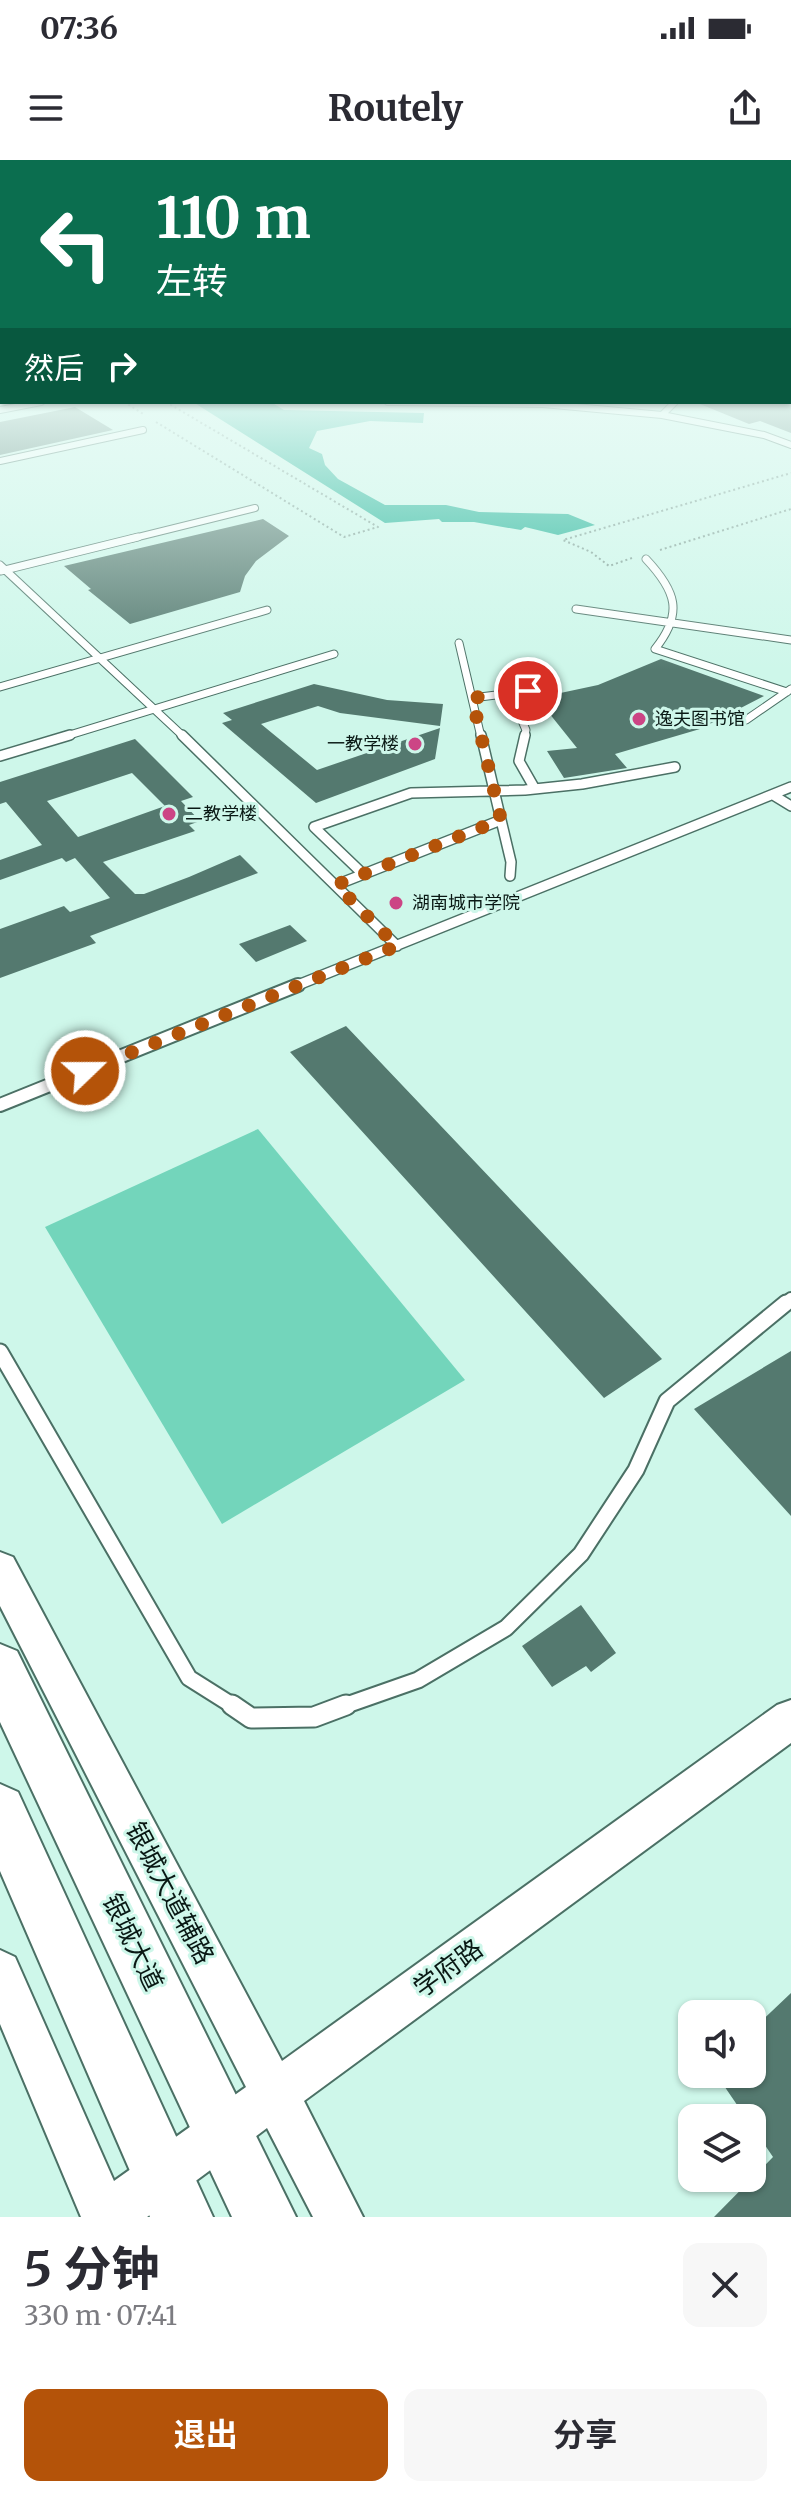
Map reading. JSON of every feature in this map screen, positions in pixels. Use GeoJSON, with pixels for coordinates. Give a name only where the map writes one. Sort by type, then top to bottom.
{"type":"FeatureCollection","features":[{"type":"Feature","properties":{"kind":"main road","name":"银城大道"},"geometry":{"type":"LineString","coordinates":[[0,1668],[265,2217]]}},
{"type":"Feature","properties":{"kind":"main road"},"geometry":{"type":"LineString","coordinates":[[0,1810],[173,2196]]}},
{"type":"Feature","properties":{"kind":"street","name":"银城大道辅路"},"geometry":{"type":"LineString","coordinates":[[0,1569],[339,2217]]}},
{"type":"Feature","properties":{"kind":"street","name":"学府路"},"geometry":{"type":"LineString","coordinates":[[105,2217],[173,2196],[224,2131],[791,1719]]}},
{"type":"Feature","properties":{"kind":"street"},"geometry":{"type":"LineString","coordinates":[[0,1972],[105,2217]]}},
{"type":"Feature","properties":{"kind":"lane"},"geometry":{"type":"LineString","coordinates":[[2,569],[255,508]]}},
{"type":"Feature","properties":{"kind":"lane"},"geometry":{"type":"LineString","coordinates":[[643,558],[671,589],[675,605],[674,624],[655,649],[789,691]]}},
{"type":"Feature","properties":{"kind":"lane"},"geometry":{"type":"LineString","coordinates":[[2,569],[155,708],[397,946]]}},
{"type":"Feature","properties":{"kind":"lane"},"geometry":{"type":"LineString","coordinates":[[576,609],[791,640]]}},
{"type":"Feature","properties":{"kind":"lane"},"geometry":{"type":"LineString","coordinates":[[0,687],[267,610]]}},
{"type":"Feature","properties":{"kind":"lane"},"geometry":{"type":"LineString","coordinates":[[459,643],[511,862],[510,876]]}},
{"type":"Feature","properties":{"kind":"lane"},"geometry":{"type":"LineString","coordinates":[[0,756],[334,654]]}},
{"type":"Feature","properties":{"kind":"lane"},"geometry":{"type":"LineString","coordinates":[[472,698],[528,691]]}},
{"type":"Feature","properties":{"kind":"lane"},"geometry":{"type":"LineString","coordinates":[[746,720],[789,691]]}},
{"type":"Feature","properties":{"kind":"lane"},"geometry":{"type":"LineString","coordinates":[[511,695],[526,730],[519,761],[535,789]]}},
{"type":"Feature","properties":{"kind":"lane"},"geometry":{"type":"LineString","coordinates":[[363,874],[314,827],[411,793],[535,789],[675,767]]}},
{"type":"Feature","properties":{"kind":"lane"},"geometry":{"type":"LineString","coordinates":[[0,1105],[791,787]]}},
{"type":"Feature","properties":{"kind":"lane"},"geometry":{"type":"LineString","coordinates":[[773,795],[791,806]]}},
{"type":"Feature","properties":{"kind":"lane"},"geometry":{"type":"LineString","coordinates":[[336,885],[501,820]]}},
{"type":"Feature","properties":{"kind":"lane"},"geometry":{"type":"LineString","coordinates":[[0,1352],[189,1678],[251,1718],[314,1717],[418,1680],[506,1628],[581,1554],[636,1470],[667,1401],[791,1299]]}},
{"type":"Feature","properties":{"kind":"path"},"geometry":{"type":"LineString","coordinates":[[248,478],[344,537],[378,527],[295,478]]}},
{"type":"Feature","properties":{"kind":"path"},"geometry":{"type":"LineString","coordinates":[[643,558],[609,566],[591,552],[563,540],[774,478]]}},
{"type":"Feature","properties":{"kind":"path"},"geometry":{"type":"LineString","coordinates":[[654,552],[791,509]]}},
{"type":"Feature","properties":{"kind":"shaded area"},"geometry":{"type":"Polygon","coordinates":[[[314,478],[337,478],[385,505],[446,505],[479,512],[568,514],[595,525],[558,535],[525,527],[521,530],[474,522],[442,522],[439,519],[385,523],[314,478]]]}},
{"type":"Feature","properties":{"kind":"shaded area"},"geometry":{"type":"Polygon","coordinates":[[[258,1129],[465,1380],[222,1524],[45,1227],[258,1129]]]}},
{"type":"Feature","properties":{"kind":"building"},"geometry":{"type":"Polygon","coordinates":[[[263,519],[289,536],[256,561],[245,576],[240,592],[130,624],[64,566],[263,519]]]}},
{"type":"Feature","properties":{"kind":"building","name":"逸夫图书馆"},"geometry":{"type":"Polygon","coordinates":[[[661,659],[764,696],[700,729],[615,754],[627,768],[564,778],[547,751],[577,748],[537,698],[598,685],[661,659]]]}},
{"type":"Feature","properties":{"kind":"building","name":"一教学楼"},"geometry":{"type":"Polygon","coordinates":[[[314,684],[387,700],[443,704],[440,726],[340,713],[318,706],[261,724],[317,770],[440,728],[435,759],[316,803],[222,723],[232,720],[223,713],[314,684]]]}},
{"type":"Feature","properties":{"kind":"building"},"geometry":{"type":"Polygon","coordinates":[[[135,739],[193,797],[181,801],[200,821],[189,825],[195,831],[103,862],[135,894],[144,894],[240,855],[258,873],[90,936],[96,943],[0,978],[0,929],[64,906],[70,912],[110,898],[75,858],[66,862],[62,858],[0,880],[0,860],[42,845],[6,802],[0,804],[0,782],[135,739]],[[132,773],[47,801],[78,837],[165,806],[132,773]]]}},
{"type":"Feature","properties":{"kind":"building"},"geometry":{"type":"Polygon","coordinates":[[[290,925],[307,941],[256,962],[239,944],[290,925]]]}},
{"type":"Feature","properties":{"kind":"building"},"geometry":{"type":"Polygon","coordinates":[[[346,1026],[662,1359],[604,1398],[290,1052],[346,1026]]]}},
{"type":"Feature","properties":{"kind":"building"},"geometry":{"type":"Polygon","coordinates":[[[791,1351],[791,1516],[694,1409],[791,1351]]]}},
{"type":"Feature","properties":{"kind":"building"},"geometry":{"type":"Polygon","coordinates":[[[581,1605],[616,1653],[591,1672],[586,1666],[552,1687],[522,1646],[581,1605]]]}},
{"type":"Feature","properties":{"kind":"building"},"geometry":{"type":"Polygon","coordinates":[[[791,1993],[791,2217],[714,2217],[739,2192],[766,2192],[766,2164],[773,2157],[766,2147],[766,2104],[736,2104],[726,2088],[766,2088],[766,2017],[791,1993]]]}},
{"type":"Feature","properties":{"kind":"place","name":"逸夫图书馆"},"geometry":{"type":"Point","coordinates":[639,719]}},
{"type":"Feature","properties":{"kind":"place","name":"一教学楼"},"geometry":{"type":"Point","coordinates":[415,744]}},
{"type":"Feature","properties":{"kind":"place","name":"二教学楼"},"geometry":{"type":"Point","coordinates":[169,814]}},
{"type":"Feature","properties":{"kind":"place","name":"湖南城市学院"},"geometry":{"type":"Point","coordinates":[396,903]}},
{"type":"Feature","properties":{"kind":"route"},"geometry":{"type":"LineString","coordinates":[[85,1071],[397,946],[336,885],[501,820],[472,698],[528,691]]}}]}
